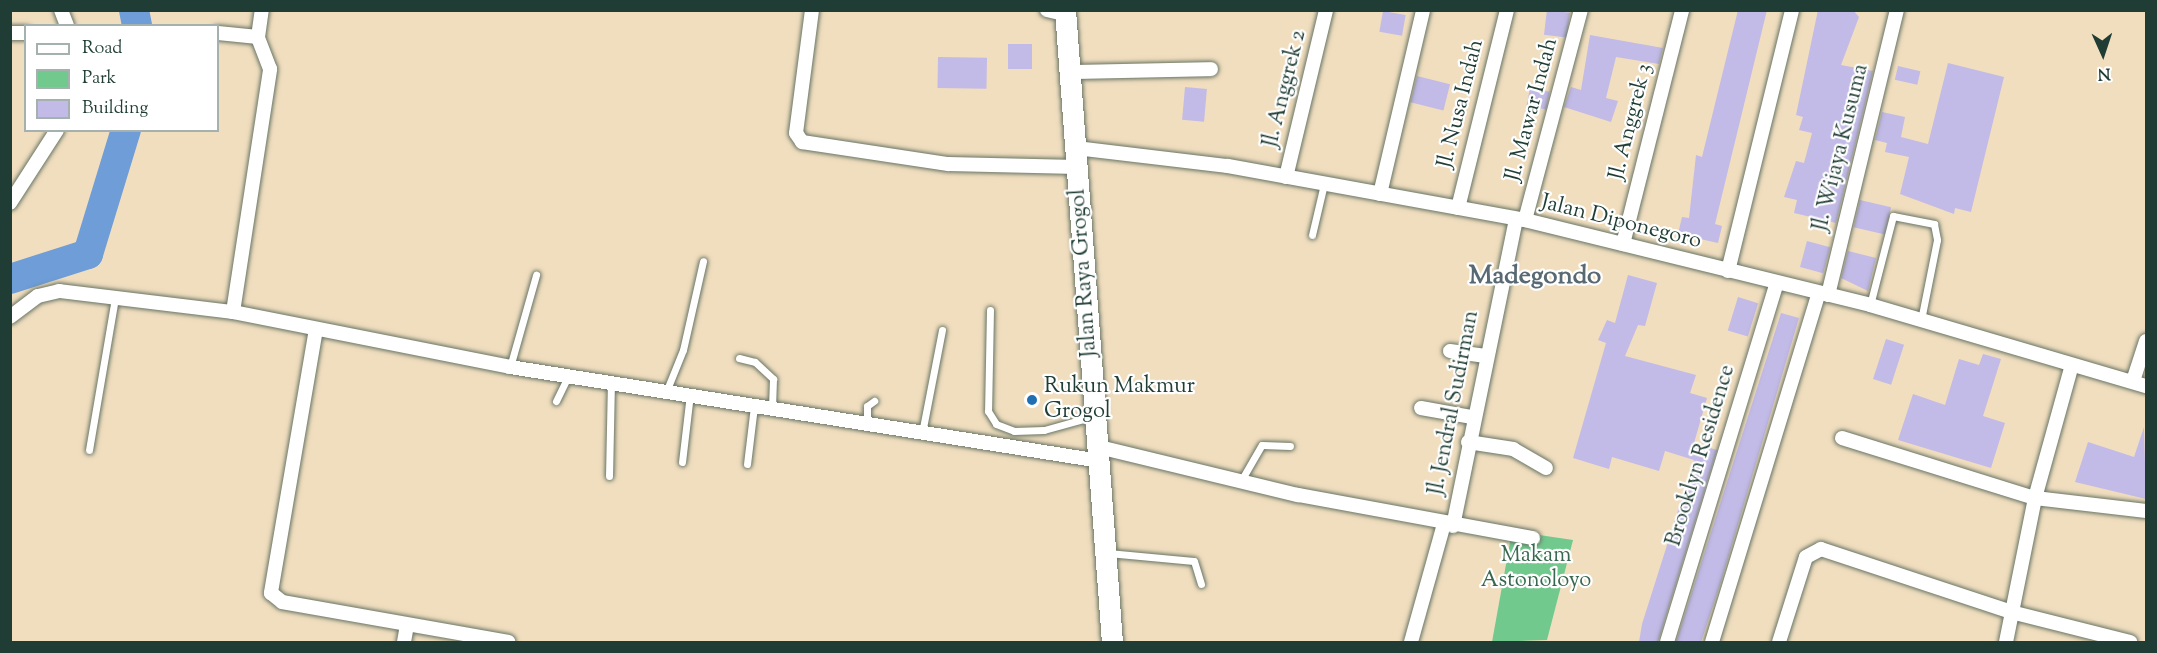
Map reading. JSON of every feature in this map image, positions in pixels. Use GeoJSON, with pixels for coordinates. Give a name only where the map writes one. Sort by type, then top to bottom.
{"type":"FeatureCollection","features":[{"type":"Feature","properties":{"kind":"main road","name":"Jalan Raya Grogol"},"geometry":{"type":"LineString","coordinates":[[1059,12],[1070,72],[1108,553],[1112,642]]}},
{"type":"Feature","properties":{"kind":"street"},"geometry":{"type":"LineString","coordinates":[[233,312],[270,69],[258,37],[262,10]]}},
{"type":"Feature","properties":{"kind":"street","name":"Jalan Diponegoro"},"geometry":{"type":"LineString","coordinates":[[812,10],[796,124],[802,142],[948,164],[1076,157],[1286,177],[1521,220],[1623,244],[1870,305],[2140,383]]}},
{"type":"Feature","properties":{"kind":"street","name":"Jl. Anggrek 2"},"geometry":{"type":"LineString","coordinates":[[1286,177],[1326,10]]}},
{"type":"Feature","properties":{"kind":"street"},"geometry":{"type":"LineString","coordinates":[[1380,194],[1422,10]]}},
{"type":"Feature","properties":{"kind":"street","name":"Jl. Nusa Indah"},"geometry":{"type":"LineString","coordinates":[[1458,208],[1507,10]]}},
{"type":"Feature","properties":{"kind":"street","name":"Jl. Mawar Indah"},"geometry":{"type":"LineString","coordinates":[[1521,220],[1581,10]]}},
{"type":"Feature","properties":{"kind":"street","name":"Jl. Anggrek 3"},"geometry":{"type":"LineString","coordinates":[[1623,244],[1683,10]]}},
{"type":"Feature","properties":{"kind":"street"},"geometry":{"type":"LineString","coordinates":[[1728,271],[1792,10]]}},
{"type":"Feature","properties":{"kind":"street","name":"Jl. Wijaya Kusuma"},"geometry":{"type":"LineString","coordinates":[[1712,642],[1823,294],[1897,10]]}},
{"type":"Feature","properties":{"kind":"street"},"geometry":{"type":"LineString","coordinates":[[219,33],[258,37]]}},
{"type":"Feature","properties":{"kind":"street"},"geometry":{"type":"LineString","coordinates":[[1070,72],[1211,69]]}},
{"type":"Feature","properties":{"kind":"street"},"geometry":{"type":"LineString","coordinates":[[10,203],[56,132]]}},
{"type":"Feature","properties":{"kind":"street","name":"Jl. Jendral Sudirman"},"geometry":{"type":"LineString","coordinates":[[1411,642],[1449,525],[1484,356],[1521,220]]}},
{"type":"Feature","properties":{"kind":"street","name":"Brooklyn Residence"},"geometry":{"type":"LineString","coordinates":[[1667,642],[1777,283]]}},
{"type":"Feature","properties":{"kind":"street"},"geometry":{"type":"LineString","coordinates":[[10,317],[47,291],[233,312],[510,367],[569,374],[922,433],[1099,454],[1242,479],[1449,525],[1533,538]]}},
{"type":"Feature","properties":{"kind":"street"},"geometry":{"type":"LineString","coordinates":[[316,329],[271,593],[282,602],[508,642]]}},
{"type":"Feature","properties":{"kind":"street"},"geometry":{"type":"LineString","coordinates":[[2140,383],[2146,341]]}},
{"type":"Feature","properties":{"kind":"street"},"geometry":{"type":"LineString","coordinates":[[1450,351],[1484,356]]}},
{"type":"Feature","properties":{"kind":"street"},"geometry":{"type":"LineString","coordinates":[[2006,642],[2035,498],[2072,365]]}},
{"type":"Feature","properties":{"kind":"street"},"geometry":{"type":"LineString","coordinates":[[1421,408],[1472,417]]}},
{"type":"Feature","properties":{"kind":"street"},"geometry":{"type":"LineString","coordinates":[[1842,438],[2035,498],[2146,511]]}},
{"type":"Feature","properties":{"kind":"street"},"geometry":{"type":"LineString","coordinates":[[1468,442],[1513,449],[1546,468]]}},
{"type":"Feature","properties":{"kind":"street"},"geometry":{"type":"LineString","coordinates":[[1779,642],[1806,557],[1821,549],[2011,612],[2130,642]]}},
{"type":"Feature","properties":{"kind":"street"},"geometry":{"type":"LineString","coordinates":[[404,642],[407,625]]}},
{"type":"Feature","properties":{"kind":"lane"},"geometry":{"type":"LineString","coordinates":[[1312,235],[1324,184]]}},
{"type":"Feature","properties":{"kind":"lane"},"geometry":{"type":"LineString","coordinates":[[1870,305],[1893,216],[1934,224],[1937,240],[1921,320]]}},
{"type":"Feature","properties":{"kind":"lane"},"geometry":{"type":"LineString","coordinates":[[666,392],[683,351],[703,261]]}},
{"type":"Feature","properties":{"kind":"lane"},"geometry":{"type":"LineString","coordinates":[[510,367],[536,275]]}},
{"type":"Feature","properties":{"kind":"lane"},"geometry":{"type":"LineString","coordinates":[[89,450],[115,298]]}},
{"type":"Feature","properties":{"kind":"lane"},"geometry":{"type":"LineString","coordinates":[[990,310],[988,411],[996,424],[1014,431],[1044,430],[1097,415]]}},
{"type":"Feature","properties":{"kind":"lane"},"geometry":{"type":"LineString","coordinates":[[922,433],[942,330]]}},
{"type":"Feature","properties":{"kind":"lane"},"geometry":{"type":"LineString","coordinates":[[739,358],[754,362],[773,379],[772,409]]}},
{"type":"Feature","properties":{"kind":"lane"},"geometry":{"type":"LineString","coordinates":[[556,401],[569,374]]}},
{"type":"Feature","properties":{"kind":"lane"},"geometry":{"type":"LineString","coordinates":[[609,476],[611,381]]}},
{"type":"Feature","properties":{"kind":"lane"},"geometry":{"type":"LineString","coordinates":[[682,462],[690,394]]}},
{"type":"Feature","properties":{"kind":"lane"},"geometry":{"type":"LineString","coordinates":[[867,424],[868,404],[874,401]]}},
{"type":"Feature","properties":{"kind":"lane"},"geometry":{"type":"LineString","coordinates":[[747,464],[754,406]]}},
{"type":"Feature","properties":{"kind":"lane"},"geometry":{"type":"LineString","coordinates":[[1242,479],[1262,445],[1290,446]]}},
{"type":"Feature","properties":{"kind":"lane"},"geometry":{"type":"LineString","coordinates":[[1108,553],[1194,561],[1202,584]]}},
{"type":"Feature","properties":{"kind":"green space","name":"Makam Astonoloyo"},"geometry":{"type":"Polygon","coordinates":[[[1512,531],[1573,540],[1547,640],[1492,642],[1512,531]]]}},
{"type":"Feature","properties":{"kind":"building"},"geometry":{"type":"Polygon","coordinates":[[[1547,10],[1570,13],[1567,38],[1544,35],[1547,10]]]}},
{"type":"Feature","properties":{"kind":"building"},"geometry":{"type":"Polygon","coordinates":[[[1738,10],[1767,10],[1715,224],[1722,226],[1718,243],[1678,234],[1682,217],[1689,218],[1696,155],[1702,157],[1738,10]]]}},
{"type":"Feature","properties":{"kind":"building"},"geometry":{"type":"Polygon","coordinates":[[[1818,10],[1853,10],[1859,17],[1841,65],[1873,71],[1836,223],[1794,213],[1797,200],[1784,197],[1796,161],[1804,163],[1812,133],[1799,130],[1803,117],[1796,115],[1818,10]]]}},
{"type":"Feature","properties":{"kind":"building"},"geometry":{"type":"Polygon","coordinates":[[[1383,11],[1406,15],[1402,36],[1379,32],[1383,11]]]}},
{"type":"Feature","properties":{"kind":"building"},"geometry":{"type":"Polygon","coordinates":[[[1590,35],[1663,48],[1659,64],[1616,57],[1606,98],[1618,101],[1611,122],[1564,107],[1571,87],[1581,90],[1590,35]]]}},
{"type":"Feature","properties":{"kind":"building"},"geometry":{"type":"Polygon","coordinates":[[[1008,44],[1032,44],[1032,69],[1008,69],[1008,44]]]}},
{"type":"Feature","properties":{"kind":"building"},"geometry":{"type":"Polygon","coordinates":[[[938,57],[987,58],[986,89],[937,88],[938,57]]]}},
{"type":"Feature","properties":{"kind":"building"},"geometry":{"type":"Polygon","coordinates":[[[1948,63],[2004,77],[1971,212],[1955,208],[1954,214],[1900,194],[1909,157],[1885,152],[1887,143],[1875,140],[1882,112],[1905,117],[1901,137],[1928,144],[1948,63]]]}},
{"type":"Feature","properties":{"kind":"building"},"geometry":{"type":"Polygon","coordinates":[[[1898,66],[1920,71],[1917,85],[1895,80],[1898,66]]]}},
{"type":"Feature","properties":{"kind":"building"},"geometry":{"type":"Polygon","coordinates":[[[1417,76],[1450,84],[1443,110],[1410,102],[1417,76]]]}},
{"type":"Feature","properties":{"kind":"building"},"geometry":{"type":"Polygon","coordinates":[[[1185,87],[1207,89],[1204,122],[1182,120],[1185,87]]]}},
{"type":"Feature","properties":{"kind":"building"},"geometry":{"type":"Polygon","coordinates":[[[1530,88],[1550,92],[1546,109],[1527,106],[1530,88]]]}},
{"type":"Feature","properties":{"kind":"building"},"geometry":{"type":"Polygon","coordinates":[[[1860,200],[1891,207],[1885,234],[1854,227],[1860,200]]]}},
{"type":"Feature","properties":{"kind":"building"},"geometry":{"type":"Polygon","coordinates":[[[1807,241],[1830,247],[1823,273],[1800,267],[1807,241]]]}},
{"type":"Feature","properties":{"kind":"building"},"geometry":{"type":"Polygon","coordinates":[[[1848,251],[1876,258],[1868,291],[1841,278],[1848,251]]]}},
{"type":"Feature","properties":{"kind":"building"},"geometry":{"type":"Polygon","coordinates":[[[1628,275],[1657,283],[1645,326],[1638,325],[1625,356],[1696,375],[1690,393],[1707,398],[1694,443],[1717,450],[1658,642],[1639,642],[1642,624],[1694,460],[1665,451],[1659,471],[1612,457],[1609,469],[1573,458],[1606,343],[1598,340],[1607,320],[1615,323],[1628,275]]]}},
{"type":"Feature","properties":{"kind":"building"},"geometry":{"type":"Polygon","coordinates":[[[1738,297],[1758,303],[1748,337],[1728,330],[1738,297]]]}},
{"type":"Feature","properties":{"kind":"building"},"geometry":{"type":"Polygon","coordinates":[[[1781,313],[1799,318],[1721,582],[1701,642],[1676,642],[1781,313]]]}},
{"type":"Feature","properties":{"kind":"building"},"geometry":{"type":"Polygon","coordinates":[[[1886,339],[1904,345],[1891,385],[1873,379],[1886,339]]]}},
{"type":"Feature","properties":{"kind":"building"},"geometry":{"type":"Polygon","coordinates":[[[1983,354],[2001,359],[1983,416],[2005,423],[1991,468],[1898,440],[1913,394],[1945,405],[1959,359],[1979,365],[1983,354]]]}},
{"type":"Feature","properties":{"kind":"building"},"geometry":{"type":"Polygon","coordinates":[[[2144,427],[2146,499],[2075,482],[2088,442],[2134,457],[2144,427]]]}},
{"type":"Feature","properties":{"kind":"waterway"},"geometry":{"type":"LineString","coordinates":[[134,10],[137,24]]}},
{"type":"Feature","properties":{"kind":"waterway"},"geometry":{"type":"LineString","coordinates":[[10,279],[88,254],[125,132]]}},
{"type":"Feature","properties":{"kind":"place","name":"Rukun Makmur Grogol"},"geometry":{"type":"Point","coordinates":[1032,400]}},
{"type":"Feature","properties":{"kind":"district","name":"Madegondo"},"geometry":{"type":"Point","coordinates":[1535,277]}}]}
